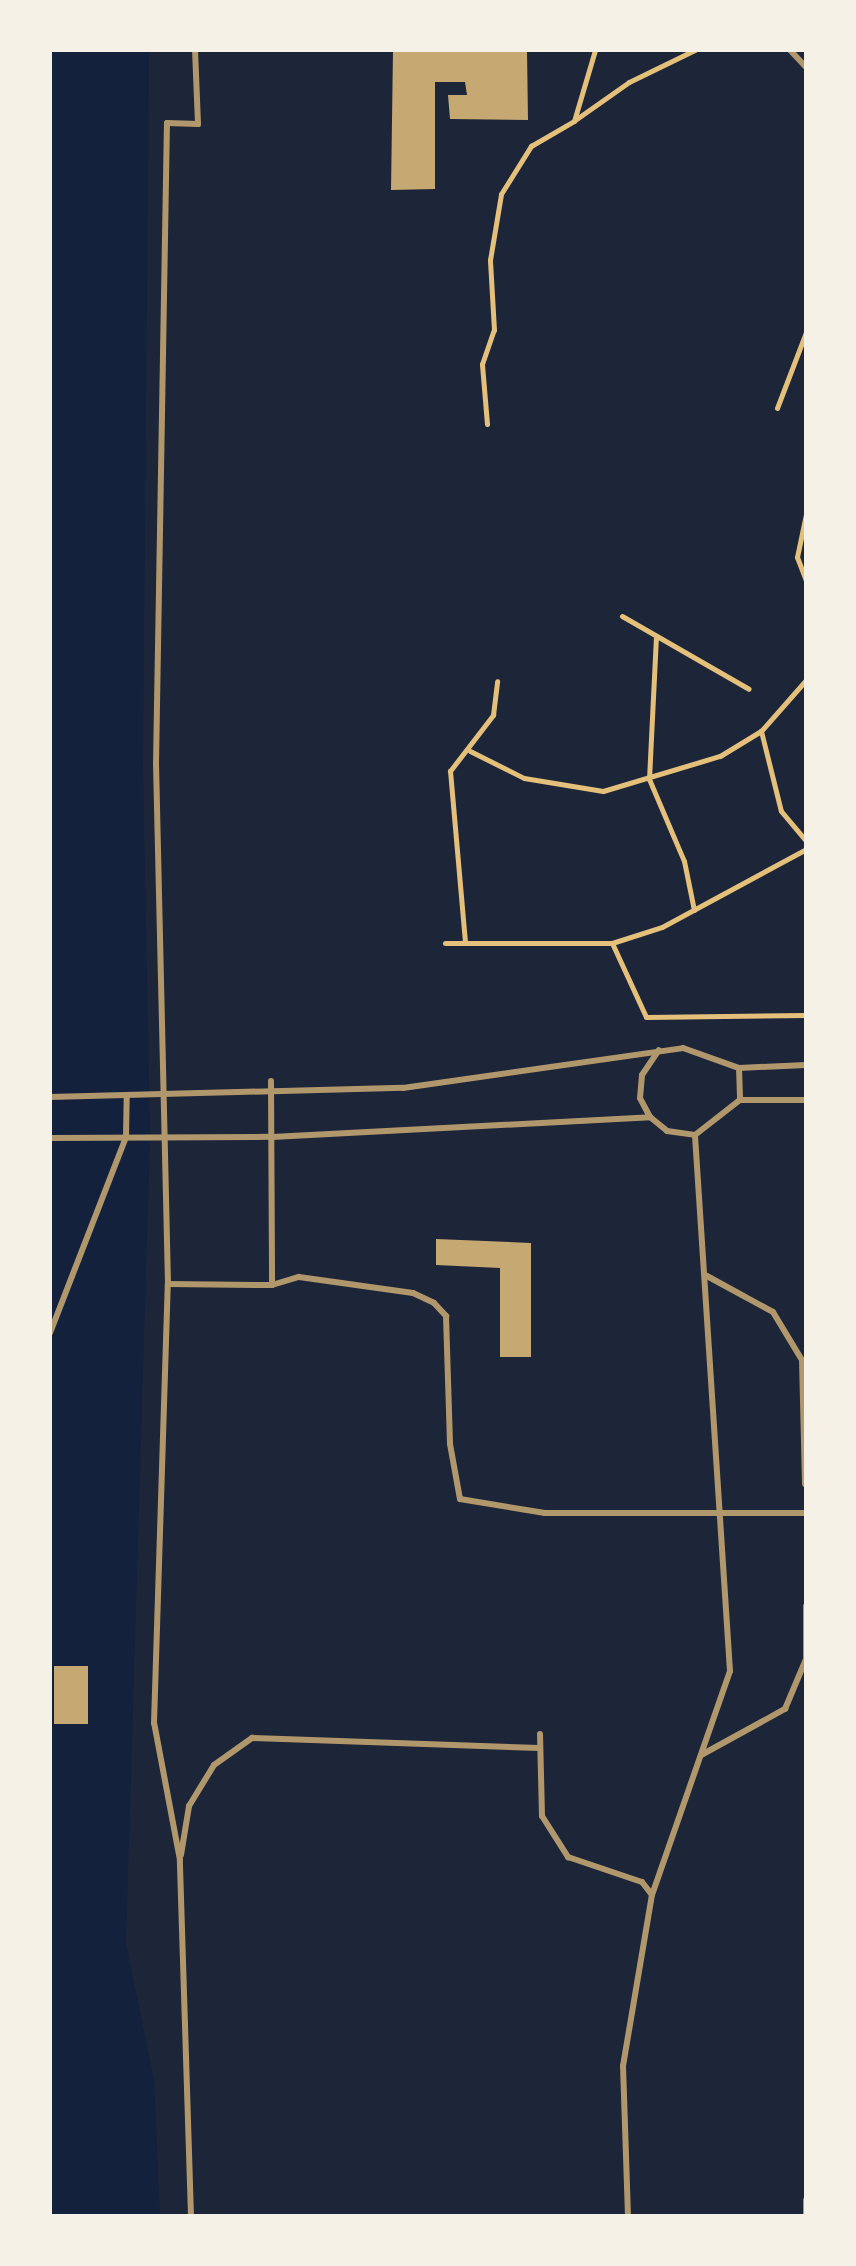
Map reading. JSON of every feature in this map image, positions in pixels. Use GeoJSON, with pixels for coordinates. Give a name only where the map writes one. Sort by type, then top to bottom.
{"type":"FeatureCollection","features":[{"type":"Feature","properties":{"kind":"lane"},"geometry":{"type":"LineString","coordinates":[[191,2216],[180,1860],[154,1723],[168,1284],[156,764],[167,123],[198,124],[195,50]]}},
{"type":"Feature","properties":{"kind":"lane"},"geometry":{"type":"LineString","coordinates":[[790,50],[806,67]]}},
{"type":"Feature","properties":{"kind":"lane"},"geometry":{"type":"LineString","coordinates":[[659,1050],[642,1075],[640,1098],[650,1117],[667,1131],[695,1135],[740,1100],[806,1100]]}},
{"type":"Feature","properties":{"kind":"lane"},"geometry":{"type":"LineString","coordinates":[[50,1097],[162,1099],[403,1088],[659,1050],[709,1053],[739,1068],[806,1065]]}},
{"type":"Feature","properties":{"kind":"lane"},"geometry":{"type":"LineString","coordinates":[[739,1068],[740,1100]]}},
{"type":"Feature","properties":{"kind":"lane"},"geometry":{"type":"LineString","coordinates":[[271,1081],[272,1285]]}},
{"type":"Feature","properties":{"kind":"lane"},"geometry":{"type":"LineString","coordinates":[[50,1333],[126,1137],[127,1098]]}},
{"type":"Feature","properties":{"kind":"lane"},"geometry":{"type":"LineString","coordinates":[[50,1138],[272,1137],[650,1117]]}},
{"type":"Feature","properties":{"kind":"lane"},"geometry":{"type":"LineString","coordinates":[[628,2216],[623,2066],[652,1895],[730,1671],[723,1512],[695,1135]]}},
{"type":"Feature","properties":{"kind":"lane"},"geometry":{"type":"LineString","coordinates":[[707,1276],[773,1312],[802,1360],[805,1484]]}},
{"type":"Feature","properties":{"kind":"lane"},"geometry":{"type":"LineString","coordinates":[[168,1284],[272,1285],[299,1277],[413,1293],[446,1316],[451,1456],[460,1499],[545,1513],[806,1513]]}},
{"type":"Feature","properties":{"kind":"lane"},"geometry":{"type":"LineString","coordinates":[[703,1754],[785,1709],[806,1659],[806,1606]]}},
{"type":"Feature","properties":{"kind":"lane"},"geometry":{"type":"LineString","coordinates":[[540,1734],[542,1816],[568,1857],[642,1882],[652,1895]]}},
{"type":"Feature","properties":{"kind":"lane"},"geometry":{"type":"LineString","coordinates":[[180,1860],[189,1806],[214,1765],[252,1738],[540,1748]]}},
{"type":"Feature","properties":{"kind":"lane"},"geometry":{"type":"LineString","coordinates":[[806,2200],[806,2216]]}},
{"type":"Feature","properties":{"kind":"path"},"geometry":{"type":"LineString","coordinates":[[574,121],[595,50]]}},
{"type":"Feature","properties":{"kind":"path"},"geometry":{"type":"LineString","coordinates":[[487,424],[482,364],[494,330],[490,260],[501,194],[531,146],[574,121],[629,82],[695,50]]}},
{"type":"Feature","properties":{"kind":"path"},"geometry":{"type":"LineString","coordinates":[[777,408],[806,332]]}},
{"type":"Feature","properties":{"kind":"path"},"geometry":{"type":"LineString","coordinates":[[806,514],[797,557],[806,581]]}},
{"type":"Feature","properties":{"kind":"path"},"geometry":{"type":"LineString","coordinates":[[622,616],[749,689]]}},
{"type":"Feature","properties":{"kind":"path"},"geometry":{"type":"LineString","coordinates":[[656,636],[649,779],[684,861],[694,910]]}},
{"type":"Feature","properties":{"kind":"path"},"geometry":{"type":"LineString","coordinates":[[470,751],[524,778],[603,791],[720,756],[761,731],[806,680]]}},
{"type":"Feature","properties":{"kind":"path"},"geometry":{"type":"LineString","coordinates":[[465,942],[448,797],[450,771],[470,751],[493,715],[497,681]]}},
{"type":"Feature","properties":{"kind":"path"},"geometry":{"type":"LineString","coordinates":[[761,731],[781,811],[806,841]]}},
{"type":"Feature","properties":{"kind":"path"},"geometry":{"type":"LineString","coordinates":[[445,943],[612,943],[694,910],[806,849]]}},
{"type":"Feature","properties":{"kind":"path"},"geometry":{"type":"LineString","coordinates":[[612,943],[646,1017],[806,1015]]}},
{"type":"Feature","properties":{"kind":"shaded area"},"geometry":{"type":"Polygon","coordinates":[[[149,50],[806,50],[806,2216],[160,2216],[154,2079],[126,1944],[150,1137],[143,765],[149,50]]]}},
{"type":"Feature","properties":{"kind":"building"},"geometry":{"type":"Polygon","coordinates":[[[393,50],[527,50],[528,120],[450,119],[448,95],[467,95],[465,82],[435,82],[435,189],[391,190],[393,50]]]}},
{"type":"Feature","properties":{"kind":"building"},"geometry":{"type":"Polygon","coordinates":[[[436,1239],[531,1243],[531,1357],[500,1357],[500,1268],[436,1265],[436,1239]]]}},
{"type":"Feature","properties":{"kind":"building"},"geometry":{"type":"Polygon","coordinates":[[[54,1666],[88,1666],[88,1724],[54,1724],[54,1666]]]}}]}
